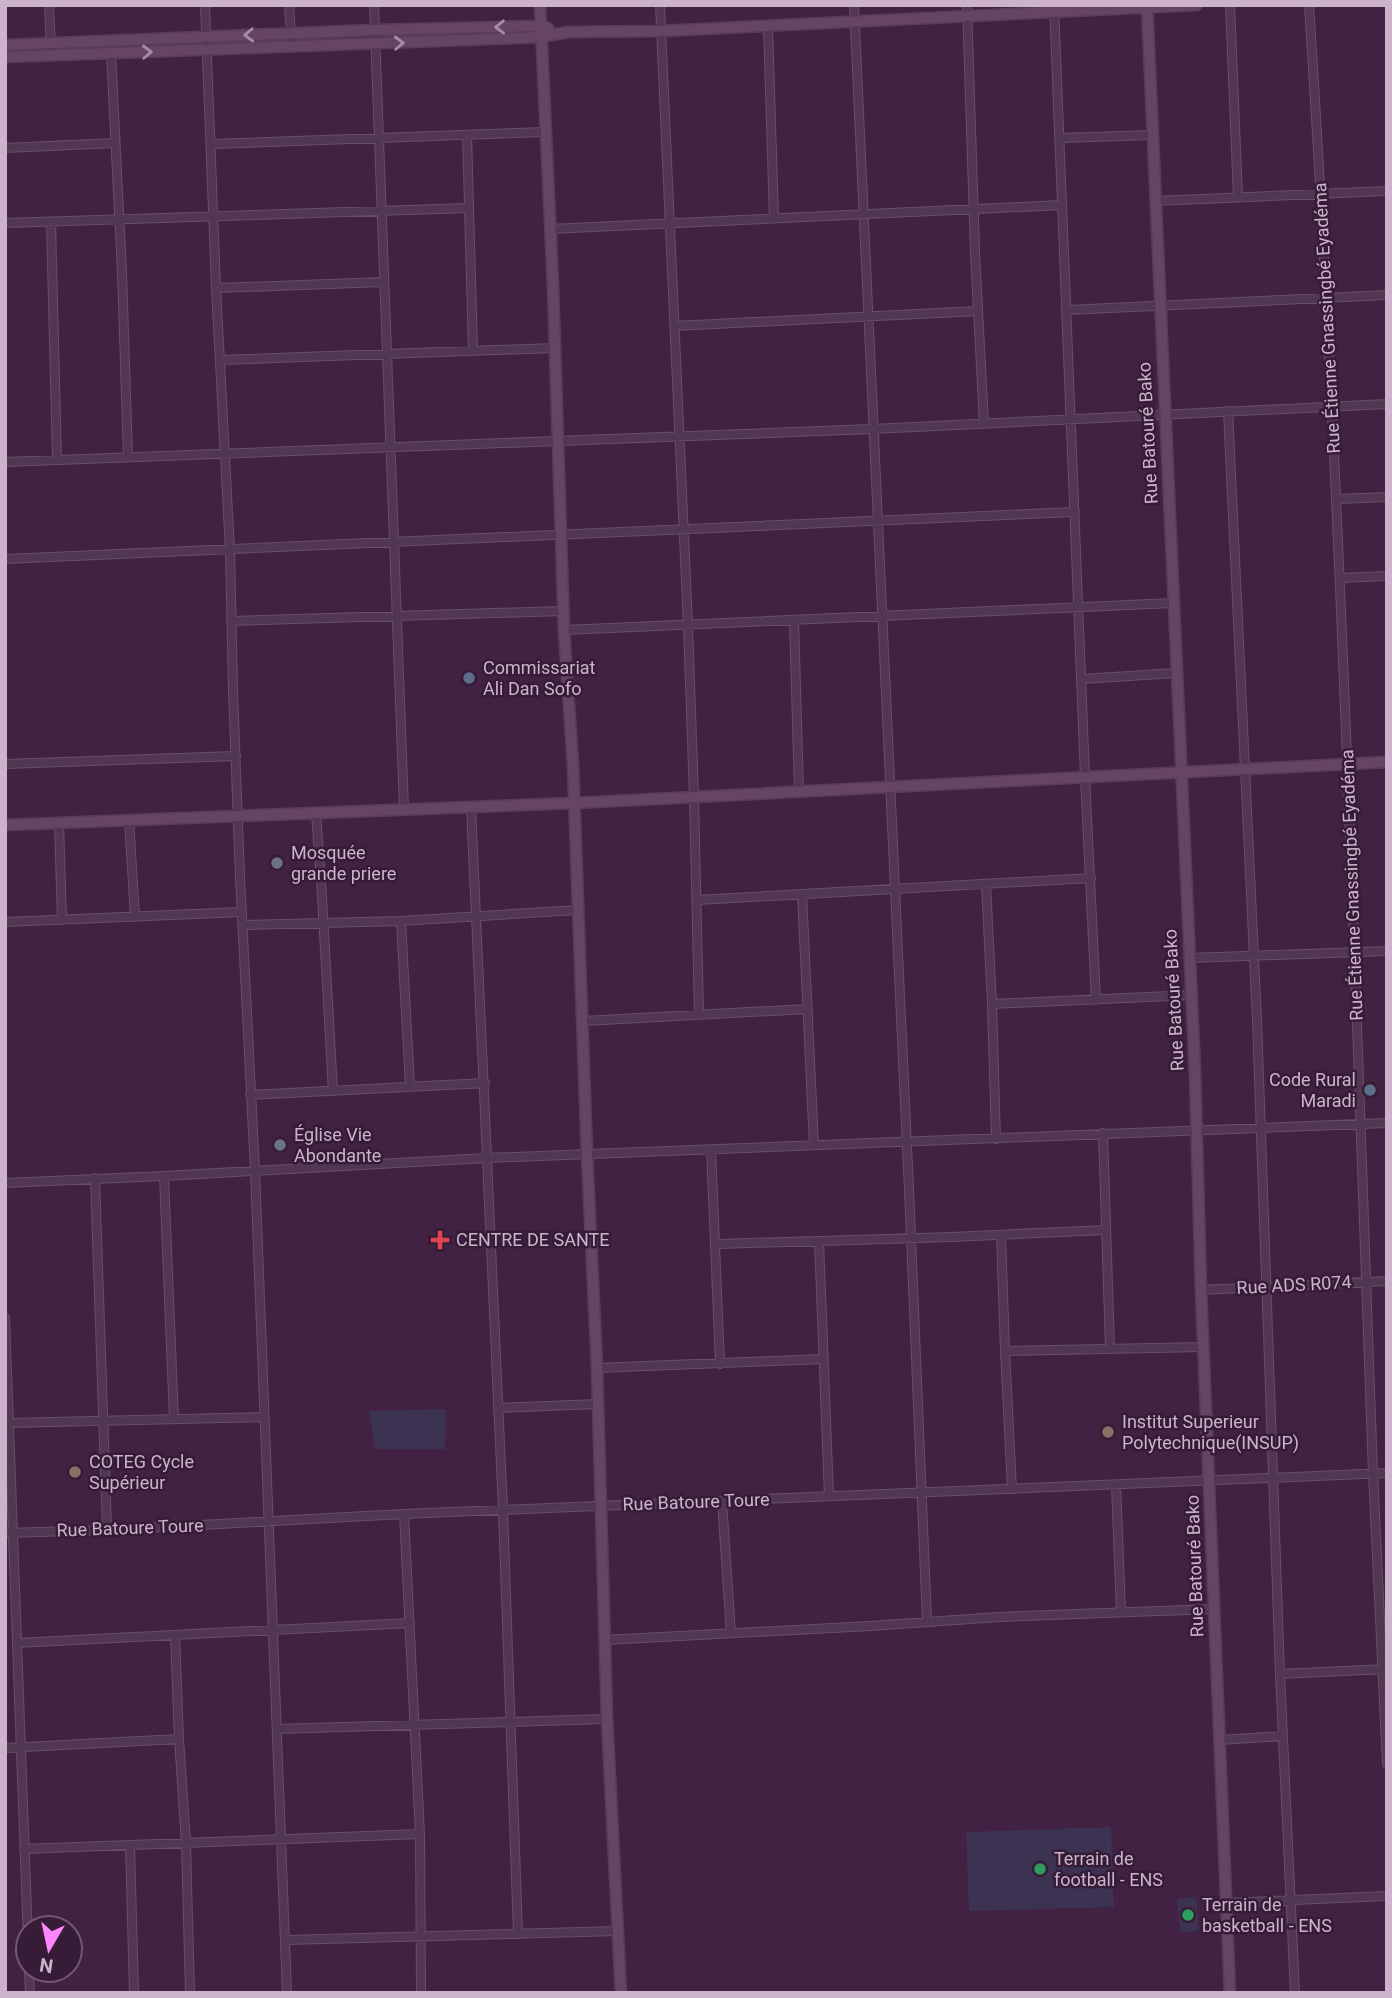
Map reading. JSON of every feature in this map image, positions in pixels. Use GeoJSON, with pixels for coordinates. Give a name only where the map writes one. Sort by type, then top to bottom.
{"type":"FeatureCollection","features":[{"type":"Feature","properties":{"kind":"street"},"geometry":{"type":"LineString","coordinates":[[49,5],[51,55]]}},
{"type":"Feature","properties":{"kind":"street"},"geometry":{"type":"LineString","coordinates":[[205,5],[230,550],[242,925],[255,1171],[287,1993]]}},
{"type":"Feature","properties":{"kind":"street"},"geometry":{"type":"LineString","coordinates":[[289,5],[292,47]]}},
{"type":"Feature","properties":{"kind":"street"},"geometry":{"type":"LineString","coordinates":[[373,5],[404,809]]}},
{"type":"Feature","properties":{"kind":"street"},"geometry":{"type":"LineString","coordinates":[[540,5],[551,229],[563,611],[574,803],[597,1368],[607,1718],[621,1993]]}},
{"type":"Feature","properties":{"kind":"street"},"geometry":{"type":"LineString","coordinates":[[660,5],[688,625],[699,1014]]}},
{"type":"Feature","properties":{"kind":"street"},"geometry":{"type":"LineString","coordinates":[[853,5],[927,1622]]}},
{"type":"Feature","properties":{"kind":"street"},"geometry":{"type":"LineString","coordinates":[[5,44],[374,30],[660,31],[854,22],[967,11],[1196,5]]}},
{"type":"Feature","properties":{"kind":"street"},"geometry":{"type":"LineString","coordinates":[[1230,5],[1238,198]]}},
{"type":"Feature","properties":{"kind":"street","name":"Rue Étienne Gnassingbé Eyadéma"},"geometry":{"type":"LineString","coordinates":[[1309,5],[1340,578],[1356,952],[1373,1473],[1387,1764]]}},
{"type":"Feature","properties":{"kind":"street","name":"Rue Batouré Bako"},"geometry":{"type":"LineString","coordinates":[[1147,6],[1192,995],[1203,1347],[1230,1993]]}},
{"type":"Feature","properties":{"kind":"street"},"geometry":{"type":"LineString","coordinates":[[1054,9],[1096,1000]]}},
{"type":"Feature","properties":{"kind":"street"},"geometry":{"type":"LineString","coordinates":[[967,11],[984,424]]}},
{"type":"Feature","properties":{"kind":"street"},"geometry":{"type":"LineString","coordinates":[[768,26],[774,219]]}},
{"type":"Feature","properties":{"kind":"street"},"geometry":{"type":"LineString","coordinates":[[5,57],[292,47],[541,32]]}},
{"type":"Feature","properties":{"kind":"street"},"geometry":{"type":"LineString","coordinates":[[111,53],[128,457]]}},
{"type":"Feature","properties":{"kind":"street"},"geometry":{"type":"LineString","coordinates":[[211,144],[545,132]]}},
{"type":"Feature","properties":{"kind":"street"},"geometry":{"type":"LineString","coordinates":[[467,135],[473,351]]}},
{"type":"Feature","properties":{"kind":"street"},"geometry":{"type":"LineString","coordinates":[[1060,138],[1152,135]]}},
{"type":"Feature","properties":{"kind":"street"},"geometry":{"type":"LineString","coordinates":[[5,148],[115,143]]}},
{"type":"Feature","properties":{"kind":"street"},"geometry":{"type":"LineString","coordinates":[[1155,201],[1387,191]]}},
{"type":"Feature","properties":{"kind":"street"},"geometry":{"type":"LineString","coordinates":[[551,229],[1062,205]]}},
{"type":"Feature","properties":{"kind":"street"},"geometry":{"type":"LineString","coordinates":[[5,223],[469,208]]}},
{"type":"Feature","properties":{"kind":"street"},"geometry":{"type":"LineString","coordinates":[[51,222],[57,460]]}},
{"type":"Feature","properties":{"kind":"street"},"geometry":{"type":"LineString","coordinates":[[216,288],[384,282]]}},
{"type":"Feature","properties":{"kind":"street"},"geometry":{"type":"LineString","coordinates":[[1067,310],[1387,295]]}},
{"type":"Feature","properties":{"kind":"street"},"geometry":{"type":"LineString","coordinates":[[674,326],[978,310]]}},
{"type":"Feature","properties":{"kind":"street"},"geometry":{"type":"LineString","coordinates":[[220,360],[555,348]]}},
{"type":"Feature","properties":{"kind":"street"},"geometry":{"type":"LineString","coordinates":[[5,462],[873,429],[1387,404]]}},
{"type":"Feature","properties":{"kind":"street"},"geometry":{"type":"LineString","coordinates":[[1228,411],[1268,1286],[1280,1674],[1295,1993]]}},
{"type":"Feature","properties":{"kind":"street"},"geometry":{"type":"LineString","coordinates":[[1336,499],[1387,497]]}},
{"type":"Feature","properties":{"kind":"street"},"geometry":{"type":"LineString","coordinates":[[5,559],[1075,512]]}},
{"type":"Feature","properties":{"kind":"street"},"geometry":{"type":"LineString","coordinates":[[1340,578],[1387,576]]}},
{"type":"Feature","properties":{"kind":"street"},"geometry":{"type":"LineString","coordinates":[[564,630],[1173,603]]}},
{"type":"Feature","properties":{"kind":"street"},"geometry":{"type":"LineString","coordinates":[[231,621],[563,611]]}},
{"type":"Feature","properties":{"kind":"street"},"geometry":{"type":"LineString","coordinates":[[794,620],[799,791]]}},
{"type":"Feature","properties":{"kind":"street"},"geometry":{"type":"LineString","coordinates":[[1082,679],[1176,673]]}},
{"type":"Feature","properties":{"kind":"street"},"geometry":{"type":"LineString","coordinates":[[5,764],[236,756]]}},
{"type":"Feature","properties":{"kind":"street"},"geometry":{"type":"LineString","coordinates":[[5,825],[574,803],[1387,762]]}},
{"type":"Feature","properties":{"kind":"street"},"geometry":{"type":"LineString","coordinates":[[471,807],[503,1510],[518,1934]]}},
{"type":"Feature","properties":{"kind":"street"},"geometry":{"type":"LineString","coordinates":[[316,813],[332,1091]]}},
{"type":"Feature","properties":{"kind":"street"},"geometry":{"type":"LineString","coordinates":[[129,820],[135,917]]}},
{"type":"Feature","properties":{"kind":"street"},"geometry":{"type":"LineString","coordinates":[[59,822],[62,920]]}},
{"type":"Feature","properties":{"kind":"street"},"geometry":{"type":"LineString","coordinates":[[696,900],[1091,878]]}},
{"type":"Feature","properties":{"kind":"street"},"geometry":{"type":"LineString","coordinates":[[986,884],[996,1139]]}},
{"type":"Feature","properties":{"kind":"street"},"geometry":{"type":"LineString","coordinates":[[802,894],[814,1145]]}},
{"type":"Feature","properties":{"kind":"street"},"geometry":{"type":"LineString","coordinates":[[242,925],[401,921],[578,910]]}},
{"type":"Feature","properties":{"kind":"street"},"geometry":{"type":"LineString","coordinates":[[5,922],[242,912]]}},
{"type":"Feature","properties":{"kind":"street"},"geometry":{"type":"LineString","coordinates":[[401,921],[410,1087]]}},
{"type":"Feature","properties":{"kind":"street"},"geometry":{"type":"LineString","coordinates":[[1190,958],[1387,951]]}},
{"type":"Feature","properties":{"kind":"street"},"geometry":{"type":"LineString","coordinates":[[992,1004],[1192,995]]}},
{"type":"Feature","properties":{"kind":"street"},"geometry":{"type":"LineString","coordinates":[[583,1021],[808,1009]]}},
{"type":"Feature","properties":{"kind":"street"},"geometry":{"type":"LineString","coordinates":[[250,1095],[485,1083]]}},
{"type":"Feature","properties":{"kind":"street"},"geometry":{"type":"LineString","coordinates":[[5,1183],[164,1177],[486,1158],[1387,1123]]}},
{"type":"Feature","properties":{"kind":"street"},"geometry":{"type":"LineString","coordinates":[[1103,1133],[1110,1348]]}},
{"type":"Feature","properties":{"kind":"street"},"geometry":{"type":"LineString","coordinates":[[711,1149],[720,1364]]}},
{"type":"Feature","properties":{"kind":"street"},"geometry":{"type":"LineString","coordinates":[[164,1177],[174,1419]]}},
{"type":"Feature","properties":{"kind":"street"},"geometry":{"type":"LineString","coordinates":[[95,1178],[107,1530]]}},
{"type":"Feature","properties":{"kind":"street"},"geometry":{"type":"LineString","coordinates":[[717,1244],[1106,1230]]}},
{"type":"Feature","properties":{"kind":"street"},"geometry":{"type":"LineString","coordinates":[[1001,1235],[1012,1489]]}},
{"type":"Feature","properties":{"kind":"street"},"geometry":{"type":"LineString","coordinates":[[819,1241],[830,1496]]}},
{"type":"Feature","properties":{"kind":"street","name":"Rue ADS R074"},"geometry":{"type":"LineString","coordinates":[[1201,1290],[1387,1280]]}},
{"type":"Feature","properties":{"kind":"street"},"geometry":{"type":"LineString","coordinates":[[5,1318],[9,1532],[17,1643],[27,1914]]}},
{"type":"Feature","properties":{"kind":"street"},"geometry":{"type":"LineString","coordinates":[[1005,1350],[1203,1347]]}},
{"type":"Feature","properties":{"kind":"street"},"geometry":{"type":"LineString","coordinates":[[597,1368],[823,1359]]}},
{"type":"Feature","properties":{"kind":"street"},"geometry":{"type":"LineString","coordinates":[[498,1408],[598,1404]]}},
{"type":"Feature","properties":{"kind":"street"},"geometry":{"type":"LineString","coordinates":[[8,1423],[264,1417]]}},
{"type":"Feature","properties":{"kind":"street","name":"Rue Batoure Toure"},"geometry":{"type":"LineString","coordinates":[[9,1532],[107,1530],[404,1514],[1387,1473]]}},
{"type":"Feature","properties":{"kind":"street"},"geometry":{"type":"LineString","coordinates":[[1116,1485],[1121,1611]]}},
{"type":"Feature","properties":{"kind":"street"},"geometry":{"type":"LineString","coordinates":[[722,1501],[731,1633]]}},
{"type":"Feature","properties":{"kind":"street"},"geometry":{"type":"LineString","coordinates":[[404,1514],[420,1834],[421,1993]]}},
{"type":"Feature","properties":{"kind":"street"},"geometry":{"type":"LineString","coordinates":[[605,1640],[1121,1611],[1214,1609]]}},
{"type":"Feature","properties":{"kind":"street"},"geometry":{"type":"LineString","coordinates":[[17,1643],[410,1623]]}},
{"type":"Feature","properties":{"kind":"street"},"geometry":{"type":"LineString","coordinates":[[175,1635],[186,1843],[190,1993]]}},
{"type":"Feature","properties":{"kind":"street"},"geometry":{"type":"LineString","coordinates":[[1280,1674],[1384,1669]]}},
{"type":"Feature","properties":{"kind":"street"},"geometry":{"type":"LineString","coordinates":[[277,1729],[607,1718]]}},
{"type":"Feature","properties":{"kind":"street"},"geometry":{"type":"LineString","coordinates":[[1219,1740],[1283,1737]]}},
{"type":"Feature","properties":{"kind":"street"},"geometry":{"type":"LineString","coordinates":[[5,1748],[179,1739]]}},
{"type":"Feature","properties":{"kind":"street"},"geometry":{"type":"LineString","coordinates":[[24,1849],[420,1834]]}},
{"type":"Feature","properties":{"kind":"street"},"geometry":{"type":"LineString","coordinates":[[130,1845],[134,1993]]}},
{"type":"Feature","properties":{"kind":"street"},"geometry":{"type":"LineString","coordinates":[[1226,1903],[1387,1896]]}},
{"type":"Feature","properties":{"kind":"street"},"geometry":{"type":"LineString","coordinates":[[285,1940],[618,1931]]}},
{"type":"Feature","properties":{"kind":"shaded area"},"geometry":{"type":"Polygon","coordinates":[[[446,1409],[445,1449],[375,1449],[369,1411],[446,1409]]]}},
{"type":"Feature","properties":{"kind":"shaded area","name":"Terrain de football - ENS"},"geometry":{"type":"Polygon","coordinates":[[[1111,1827],[1114,1907],[969,1911],[966,1832],[1111,1827]]]}},
{"type":"Feature","properties":{"kind":"shaded area","name":"Terrain de basketball - ENS"},"geometry":{"type":"Polygon","coordinates":[[[1196,1897],[1199,1931],[1180,1932],[1177,1899],[1196,1897]]]}},
{"type":"Feature","properties":{"kind":"place","name":"Commissariat Ali Dan Sofo"},"geometry":{"type":"Point","coordinates":[469,678]}},
{"type":"Feature","properties":{"kind":"place","name":"Mosquée grande priere"},"geometry":{"type":"Point","coordinates":[277,863]}},
{"type":"Feature","properties":{"kind":"place","name":"Code Rural Maradi"},"geometry":{"type":"Point","coordinates":[1370,1090]}},
{"type":"Feature","properties":{"kind":"place","name":"Église Vie Abondante"},"geometry":{"type":"Point","coordinates":[280,1145]}},
{"type":"Feature","properties":{"kind":"place","name":"CENTRE DE SANTE"},"geometry":{"type":"Point","coordinates":[440,1240]}},
{"type":"Feature","properties":{"kind":"place","name":"Institut Superieur Polytechnique(INSUP)"},"geometry":{"type":"Point","coordinates":[1108,1432]}},
{"type":"Feature","properties":{"kind":"place","name":"COTEG Cycle Supérieur"},"geometry":{"type":"Point","coordinates":[75,1472]}},
{"type":"Feature","properties":{"kind":"place","name":"Terrain de football - ENS"},"geometry":{"type":"Point","coordinates":[1040,1869]}},
{"type":"Feature","properties":{"kind":"place","name":"Terrain de basketball - ENS"},"geometry":{"type":"Point","coordinates":[1188,1915]}}]}
